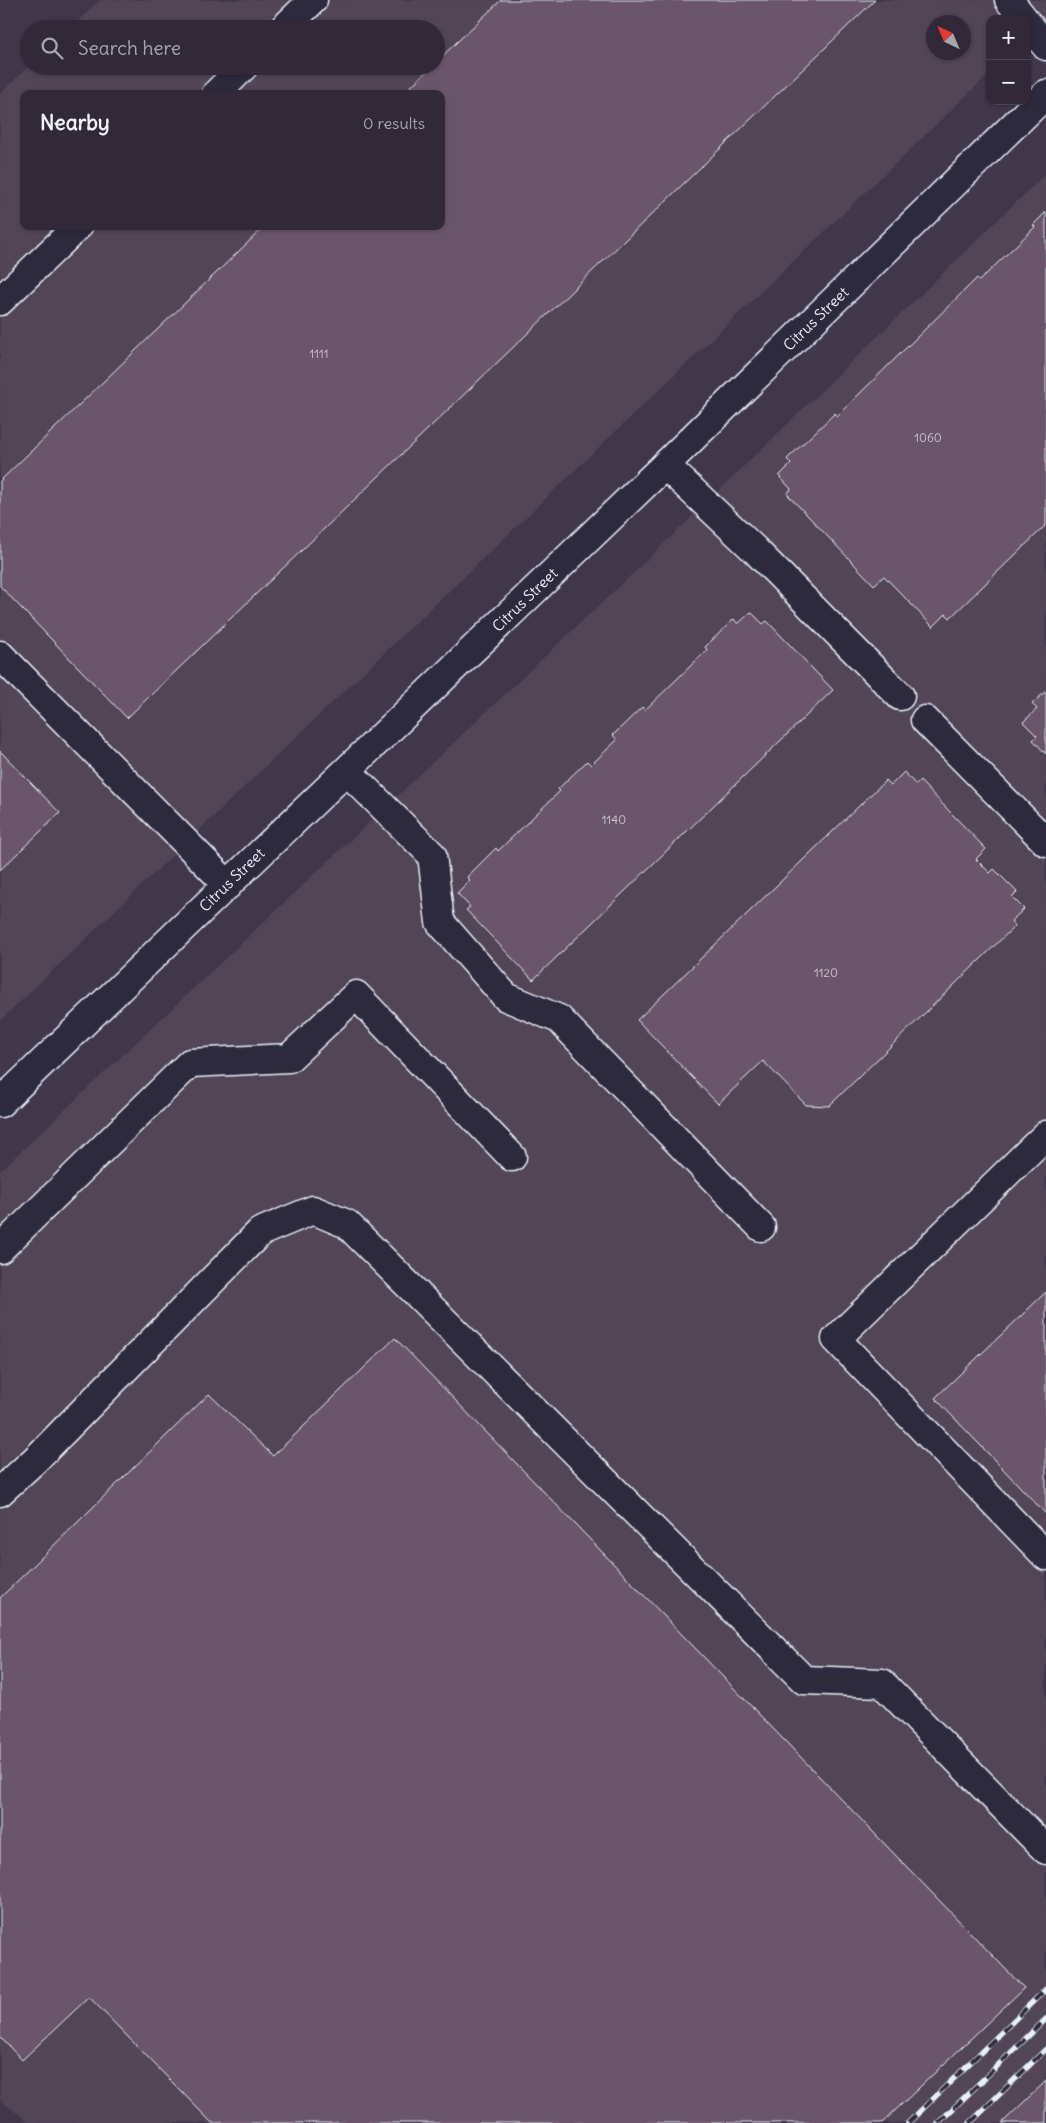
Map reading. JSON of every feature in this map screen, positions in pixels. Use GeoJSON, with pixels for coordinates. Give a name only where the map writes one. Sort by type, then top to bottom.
{"type":"FeatureCollection","features":[{"type":"Feature","properties":{"kind":"street"},"geometry":{"type":"LineString","coordinates":[[292,20],[313,0]]}},
{"type":"Feature","properties":{"kind":"street"},"geometry":{"type":"LineString","coordinates":[[1008,0],[1021,15]]}},
{"type":"Feature","properties":{"kind":"street"},"geometry":{"type":"LineString","coordinates":[[1031,28],[1046,46]]}},
{"type":"Feature","properties":{"kind":"street"},"geometry":{"type":"LineString","coordinates":[[220,90],[235,75]]}},
{"type":"Feature","properties":{"kind":"street","name":"Citrus Street"},"geometry":{"type":"LineString","coordinates":[[0,1103],[665,465],[1046,94]]}},
{"type":"Feature","properties":{"kind":"street"},"geometry":{"type":"LineString","coordinates":[[0,301],[74,230]]}},
{"type":"Feature","properties":{"kind":"street"},"geometry":{"type":"LineString","coordinates":[[665,465],[754,550],[900,696]]}},
{"type":"Feature","properties":{"kind":"street"},"geometry":{"type":"LineString","coordinates":[[0,654],[228,885]]}},
{"type":"Feature","properties":{"kind":"street"},"geometry":{"type":"LineString","coordinates":[[925,720],[1046,842]]}},
{"type":"Feature","properties":{"kind":"street"},"geometry":{"type":"LineString","coordinates":[[347,771],[432,855],[440,922],[506,997],[560,1019],[761,1227]]}},
{"type":"Feature","properties":{"kind":"street"},"geometry":{"type":"LineString","coordinates":[[0,1249],[190,1063],[289,1058],[356,995],[512,1157]]}},
{"type":"Feature","properties":{"kind":"street"},"geometry":{"type":"LineString","coordinates":[[1046,1135],[836,1340],[1046,1556]]}},
{"type":"Feature","properties":{"kind":"street"},"geometry":{"type":"LineString","coordinates":[[0,1492],[36,1459],[260,1232],[313,1210],[347,1224],[804,1680],[882,1683],[1046,1850]]}},
{"type":"Feature","properties":{"kind":"shaded area"},"geometry":{"type":"Polygon","coordinates":[[[100,0],[1046,0],[1046,20],[1031,33],[1031,15],[986,15],[986,77],[0,1021],[0,94],[20,75],[445,75],[445,20],[79,20],[100,0]]]}},
{"type":"Feature","properties":{"kind":"shaded area"},"geometry":{"type":"Polygon","coordinates":[[[1046,173],[1046,2123],[30,2123],[0,2100],[0,1171],[649,558],[1046,173]]]}},
{"type":"Feature","properties":{"kind":"building"},"geometry":{"type":"Polygon","coordinates":[[[501,0],[875,0],[127,718],[0,586],[0,481],[261,230],[445,230],[445,90],[407,90],[423,75],[445,75],[445,53],[501,0]]]}},
{"type":"Feature","properties":{"kind":"building"},"geometry":{"type":"Polygon","coordinates":[[[1046,212],[1046,525],[950,618],[946,614],[933,627],[884,576],[874,585],[787,494],[791,489],[779,476],[791,464],[787,459],[835,413],[837,416],[977,278],[979,281],[1035,227],[1033,225],[1046,212]]]}},
{"type":"Feature","properties":{"kind":"building"},"geometry":{"type":"Polygon","coordinates":[[[751,612],[763,624],[767,621],[833,690],[533,980],[466,910],[470,907],[457,893],[470,880],[467,877],[496,848],[498,851],[560,791],[558,789],[587,761],[591,765],[617,740],[613,735],[642,707],[645,710],[707,650],[705,647],[734,619],[738,624],[751,612]]]}},
{"type":"Feature","properties":{"kind":"building"},"geometry":{"type":"Polygon","coordinates":[[[1046,691],[1046,754],[1033,740],[1037,736],[1023,722],[1037,709],[1032,704],[1046,691]]]}},
{"type":"Feature","properties":{"kind":"building"},"geometry":{"type":"Polygon","coordinates":[[[0,751],[60,813],[0,870],[0,751]]]}},
{"type":"Feature","properties":{"kind":"building"},"geometry":{"type":"Polygon","coordinates":[[[904,772],[916,785],[920,781],[986,849],[976,859],[990,873],[994,869],[1017,892],[1012,897],[1024,909],[1011,921],[1015,926],[829,1106],[806,1105],[763,1061],[718,1104],[637,1020],[886,780],[891,785],[904,772]]]}},
{"type":"Feature","properties":{"kind":"building"},"geometry":{"type":"Polygon","coordinates":[[[1046,1292],[1046,1514],[935,1398],[1046,1292]]]}},
{"type":"Feature","properties":{"kind":"building"},"geometry":{"type":"Polygon","coordinates":[[[395,1338],[1024,1988],[882,2123],[212,2123],[89,1997],[22,2060],[0,2037],[0,1598],[209,1394],[273,1456],[395,1338]]]}},
{"type":"Feature","properties":{"kind":"building"},"geometry":{"type":"Polygon","coordinates":[[[1046,2081],[1046,2123],[1002,2123],[1046,2081]]]}},
{"type":"Feature","properties":{"kind":"railway"},"geometry":{"type":"LineString","coordinates":[[908,2123],[1046,1989]]}},
{"type":"Feature","properties":{"kind":"railway"},"geometry":{"type":"LineString","coordinates":[[938,2123],[1046,2019]]}},
{"type":"Feature","properties":{"kind":"railway"},"geometry":{"type":"LineString","coordinates":[[970,2123],[1046,2049]]}}]}
